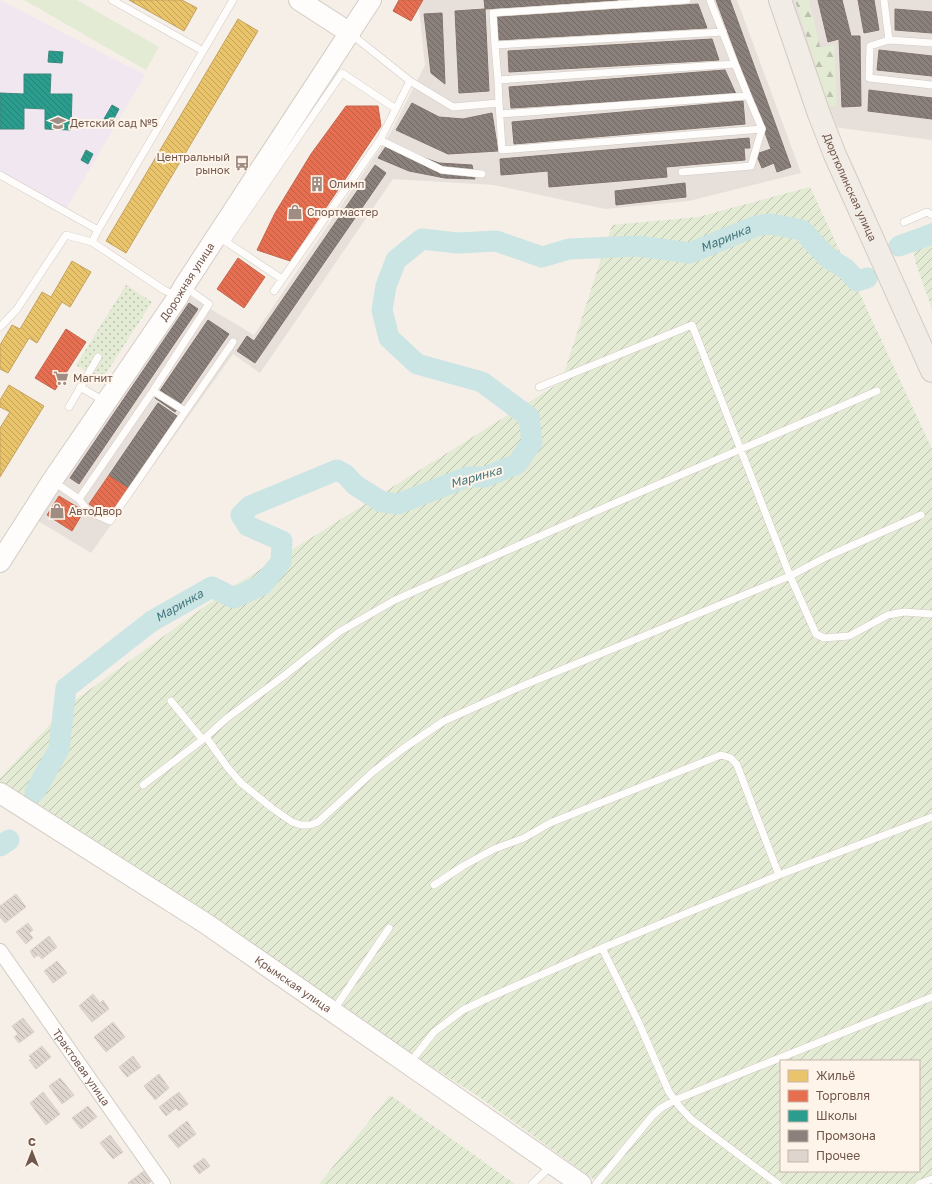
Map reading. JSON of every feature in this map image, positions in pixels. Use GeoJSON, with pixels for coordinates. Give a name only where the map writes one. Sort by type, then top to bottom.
{"type":"FeatureCollection","features":[{"type":"Feature","properties":{"kind":"main road"},"geometry":{"type":"LineString","coordinates":[[299,0],[350,33]]}},
{"type":"Feature","properties":{"kind":"main road","name":"Дорожная улица"},"geometry":{"type":"LineString","coordinates":[[0,562],[52,481],[181,292],[221,239],[371,0]]}},
{"type":"Feature","properties":{"kind":"main road","name":"Дюртюлинская улица"},"geometry":{"type":"LineString","coordinates":[[780,0],[819,114],[835,155],[932,371]]}},
{"type":"Feature","properties":{"kind":"main road","name":"Крымская улица"},"geometry":{"type":"LineString","coordinates":[[0,793],[205,923],[581,1184]]}},
{"type":"Feature","properties":{"kind":"street","name":"Трактовая улица"},"geometry":{"type":"LineString","coordinates":[[0,951],[162,1184]]}},
{"type":"Feature","properties":{"kind":"lane"},"geometry":{"type":"LineString","coordinates":[[112,0],[204,51]]}},
{"type":"Feature","properties":{"kind":"lane"},"geometry":{"type":"LineString","coordinates":[[92,242],[233,0]]}},
{"type":"Feature","properties":{"kind":"lane"},"geometry":{"type":"LineString","coordinates":[[687,0],[493,13],[502,150],[762,129]]}},
{"type":"Feature","properties":{"kind":"lane"},"geometry":{"type":"LineString","coordinates":[[682,172],[751,166],[762,129],[710,0]]}},
{"type":"Feature","properties":{"kind":"lane"},"geometry":{"type":"LineString","coordinates":[[884,0],[889,40]]}},
{"type":"Feature","properties":{"kind":"lane"},"geometry":{"type":"LineString","coordinates":[[495,45],[723,32]]}},
{"type":"Feature","properties":{"kind":"lane"},"geometry":{"type":"LineString","coordinates":[[350,33],[410,81],[454,107],[499,103]]}},
{"type":"Feature","properties":{"kind":"lane"},"geometry":{"type":"LineString","coordinates":[[932,44],[889,40],[870,46],[869,78],[932,85]]}},
{"type":"Feature","properties":{"kind":"lane"},"geometry":{"type":"LineString","coordinates":[[498,80],[736,64]]}},
{"type":"Feature","properties":{"kind":"lane"},"geometry":{"type":"LineString","coordinates":[[282,279],[221,239],[342,73],[396,109]]}},
{"type":"Feature","properties":{"kind":"lane"},"geometry":{"type":"LineString","coordinates":[[274,291],[380,140],[410,81]]}},
{"type":"Feature","properties":{"kind":"lane"},"geometry":{"type":"LineString","coordinates":[[500,114],[748,96]]}},
{"type":"Feature","properties":{"kind":"lane"},"geometry":{"type":"LineString","coordinates":[[380,140],[442,170],[482,174]]}},
{"type":"Feature","properties":{"kind":"lane"},"geometry":{"type":"LineString","coordinates":[[1,178],[98,230]]}},
{"type":"Feature","properties":{"kind":"lane"},"geometry":{"type":"LineString","coordinates":[[904,222],[927,212],[932,215]]}},
{"type":"Feature","properties":{"kind":"lane"},"geometry":{"type":"LineString","coordinates":[[0,328],[17,309],[66,235],[92,242],[164,290],[181,292],[209,304],[153,391],[79,499]]}},
{"type":"Feature","properties":{"kind":"lane"},"geometry":{"type":"LineString","coordinates":[[539,387],[692,325],[790,576],[816,634],[824,638],[849,636],[888,615],[904,612],[932,614]]}},
{"type":"Feature","properties":{"kind":"lane"},"geometry":{"type":"LineString","coordinates":[[52,481],[79,499],[88,511],[110,521],[233,342]]}},
{"type":"Feature","properties":{"kind":"lane"},"geometry":{"type":"LineString","coordinates":[[69,407],[98,357]]}},
{"type":"Feature","properties":{"kind":"lane"},"geometry":{"type":"LineString","coordinates":[[80,387],[106,402]]}},
{"type":"Feature","properties":{"kind":"lane"},"geometry":{"type":"LineString","coordinates":[[153,391],[185,411]]}},
{"type":"Feature","properties":{"kind":"lane"},"geometry":{"type":"LineString","coordinates":[[143,785],[228,718],[286,675],[339,632],[395,600],[615,503],[877,391]]}},
{"type":"Feature","properties":{"kind":"lane"},"geometry":{"type":"LineString","coordinates":[[171,701],[228,768],[253,793],[292,822],[302,825],[310,825],[318,822],[374,770],[444,721],[529,683],[790,576],[826,557],[921,515]]}},
{"type":"Feature","properties":{"kind":"lane"},"geometry":{"type":"LineString","coordinates":[[434,885],[463,866],[494,849],[524,838],[550,822],[721,755],[731,758],[737,765],[779,875]]}},
{"type":"Feature","properties":{"kind":"lane"},"geometry":{"type":"LineString","coordinates":[[409,1064],[434,1032],[463,1010],[602,948],[779,875],[932,817]]}},
{"type":"Feature","properties":{"kind":"lane"},"geometry":{"type":"LineString","coordinates":[[333,1011],[389,928]]}},
{"type":"Feature","properties":{"kind":"lane"},"geometry":{"type":"LineString","coordinates":[[602,948],[638,1021],[669,1092],[691,1119],[778,1184]]}},
{"type":"Feature","properties":{"kind":"lane"},"geometry":{"type":"LineString","coordinates":[[596,1184],[653,1115],[661,1108],[675,1100],[932,997]]}},
{"type":"Feature","properties":{"kind":"lane"},"geometry":{"type":"LineString","coordinates":[[532,1184],[552,1164]]}},
{"type":"Feature","properties":{"kind":"lane"},"geometry":{"type":"LineString","coordinates":[[919,1184],[932,1179]]}},
{"type":"Feature","properties":{"kind":"shaded area","name":"Детский сад №5"},"geometry":{"type":"Polygon","coordinates":[[[0,0],[145,75],[66,209],[0,171],[0,0]]]}},
{"type":"Feature","properties":{"kind":"shaded area"},"geometry":{"type":"Polygon","coordinates":[[[424,0],[737,0],[801,173],[689,201],[605,209],[494,185],[393,179],[260,373],[233,354],[91,553],[35,519],[187,295],[254,335],[391,132],[425,65],[419,8],[424,0]]]}},
{"type":"Feature","properties":{"kind":"shaded area"},"geometry":{"type":"Polygon","coordinates":[[[786,0],[932,0],[932,140],[833,127],[786,0]]]}},
{"type":"Feature","properties":{"kind":"green space"},"geometry":{"type":"Polygon","coordinates":[[[24,0],[77,0],[159,47],[146,70],[24,0]]]}},
{"type":"Feature","properties":{"kind":"green space"},"geometry":{"type":"Polygon","coordinates":[[[795,0],[809,0],[820,47],[834,45],[837,105],[829,108],[795,0]]]}},
{"type":"Feature","properties":{"kind":"green space"},"geometry":{"type":"Polygon","coordinates":[[[810,187],[932,449],[932,1184],[600,1184],[475,1094],[0,794],[0,778],[67,706],[229,589],[561,382],[612,225],[698,217],[810,187]]]}},
{"type":"Feature","properties":{"kind":"green space"},"geometry":{"type":"Polygon","coordinates":[[[932,221],[932,309],[916,264],[911,238],[932,221]]]}},
{"type":"Feature","properties":{"kind":"green space"},"geometry":{"type":"Polygon","coordinates":[[[126,285],[152,302],[101,381],[76,365],[126,285]]]}},
{"type":"Feature","properties":{"kind":"green space"},"geometry":{"type":"Polygon","coordinates":[[[390,1095],[515,1184],[319,1184],[390,1095]]]}},
{"type":"Feature","properties":{"kind":"building: Жильё"},"geometry":{"type":"Polygon","coordinates":[[[129,0],[182,0],[197,8],[184,31],[129,0]]]}},
{"type":"Feature","properties":{"kind":"building: Жильё"},"geometry":{"type":"Polygon","coordinates":[[[238,19],[258,31],[126,253],[106,241],[238,19]]]}},
{"type":"Feature","properties":{"kind":"building: Жильё"},"geometry":{"type":"Polygon","coordinates":[[[72,261],[91,272],[70,307],[62,302],[37,343],[29,338],[8,373],[0,369],[0,345],[12,325],[20,329],[42,292],[51,297],[72,261]]]}},
{"type":"Feature","properties":{"kind":"building: Жильё"},"geometry":{"type":"Polygon","coordinates":[[[9,385],[44,406],[0,477],[0,428],[10,412],[0,407],[0,400],[9,385]]]}},
{"type":"Feature","properties":{"kind":"building: Торговля"},"geometry":{"type":"Polygon","coordinates":[[[399,0],[423,0],[411,21],[393,11],[399,0]]]}},
{"type":"Feature","properties":{"kind":"building: Торговля","name":"Олимп"},"geometry":{"type":"Polygon","coordinates":[[[346,106],[378,106],[381,126],[290,261],[257,250],[275,213],[311,154],[346,106]]]}},
{"type":"Feature","properties":{"kind":"building: Торговля"},"geometry":{"type":"Polygon","coordinates":[[[238,258],[265,277],[244,308],[217,289],[238,258]]]}},
{"type":"Feature","properties":{"kind":"building: Торговля"},"geometry":{"type":"Polygon","coordinates":[[[66,329],[86,342],[55,390],[35,378],[66,329]]]}},
{"type":"Feature","properties":{"kind":"building: Торговля"},"geometry":{"type":"Polygon","coordinates":[[[109,475],[129,488],[109,517],[89,504],[109,475]]]}},
{"type":"Feature","properties":{"kind":"building: Торговля"},"geometry":{"type":"Polygon","coordinates":[[[59,496],[84,511],[72,531],[47,515],[59,496]]]}},
{"type":"Feature","properties":{"kind":"building: Школы"},"geometry":{"type":"Polygon","coordinates":[[[49,51],[63,52],[62,63],[48,62],[49,51]]]}},
{"type":"Feature","properties":{"kind":"building: Школы"},"geometry":{"type":"Polygon","coordinates":[[[24,74],[51,74],[50,94],[72,94],[71,130],[45,129],[45,109],[24,108],[24,129],[0,129],[0,93],[24,94],[24,74]]]}},
{"type":"Feature","properties":{"kind":"building: Школы"},"geometry":{"type":"Polygon","coordinates":[[[112,105],[119,109],[109,128],[101,124],[112,105]]]}},
{"type":"Feature","properties":{"kind":"building: Школы"},"geometry":{"type":"Polygon","coordinates":[[[86,150],[93,154],[88,164],[81,160],[86,150]]]}},
{"type":"Feature","properties":{"kind":"building: Промзона"},"geometry":{"type":"Polygon","coordinates":[[[484,0],[618,0],[485,9],[484,0]]]}},
{"type":"Feature","properties":{"kind":"building: Промзона"},"geometry":{"type":"Polygon","coordinates":[[[716,0],[730,0],[791,167],[777,172],[774,163],[762,168],[756,154],[771,149],[716,0]]]}},
{"type":"Feature","properties":{"kind":"building: Промзона"},"geometry":{"type":"Polygon","coordinates":[[[818,0],[842,0],[851,36],[860,36],[861,106],[842,107],[839,39],[828,42],[818,0]]]}},
{"type":"Feature","properties":{"kind":"building: Промзона"},"geometry":{"type":"Polygon","coordinates":[[[858,0],[874,0],[879,30],[864,33],[858,0]]]}},
{"type":"Feature","properties":{"kind":"building: Промзона"},"geometry":{"type":"Polygon","coordinates":[[[698,4],[707,28],[498,40],[497,17],[698,4]]]}},
{"type":"Feature","properties":{"kind":"building: Промзона"},"geometry":{"type":"Polygon","coordinates":[[[485,9],[489,91],[459,93],[455,11],[485,9]]]}},
{"type":"Feature","properties":{"kind":"building: Промзона"},"geometry":{"type":"Polygon","coordinates":[[[895,9],[932,12],[932,33],[895,30],[895,9]]]}},
{"type":"Feature","properties":{"kind":"building: Промзона"},"geometry":{"type":"Polygon","coordinates":[[[442,13],[445,84],[431,73],[424,14],[442,13]]]}},
{"type":"Feature","properties":{"kind":"building: Промзона"},"geometry":{"type":"Polygon","coordinates":[[[712,39],[719,60],[509,72],[508,51],[712,39]]]}},
{"type":"Feature","properties":{"kind":"building: Промзона"},"geometry":{"type":"Polygon","coordinates":[[[879,50],[932,56],[932,76],[877,70],[879,50]]]}},
{"type":"Feature","properties":{"kind":"building: Промзона"},"geometry":{"type":"Polygon","coordinates":[[[725,70],[736,94],[511,108],[509,87],[725,70]]]}},
{"type":"Feature","properties":{"kind":"building: Промзона"},"geometry":{"type":"Polygon","coordinates":[[[869,90],[932,98],[932,119],[868,111],[869,90]]]}},
{"type":"Feature","properties":{"kind":"building: Промзона"},"geometry":{"type":"Polygon","coordinates":[[[743,101],[745,124],[514,144],[512,122],[743,101]]]}},
{"type":"Feature","properties":{"kind":"building: Промзона"},"geometry":{"type":"Polygon","coordinates":[[[412,103],[439,117],[463,119],[492,113],[498,151],[448,154],[396,130],[412,103]]]}},
{"type":"Feature","properties":{"kind":"building: Промзона"},"geometry":{"type":"Polygon","coordinates":[[[749,138],[750,148],[744,148],[745,160],[666,167],[667,177],[549,187],[548,171],[501,175],[500,159],[749,138]]]}},
{"type":"Feature","properties":{"kind":"building: Промзона"},"geometry":{"type":"Polygon","coordinates":[[[387,145],[439,163],[472,165],[475,179],[445,178],[409,171],[378,158],[387,145]]]}},
{"type":"Feature","properties":{"kind":"building: Промзона"},"geometry":{"type":"Polygon","coordinates":[[[375,165],[386,173],[255,363],[237,351],[247,336],[254,341],[375,165]]]}},
{"type":"Feature","properties":{"kind":"building: Промзона"},"geometry":{"type":"Polygon","coordinates":[[[685,183],[686,197],[616,205],[615,191],[685,183]]]}},
{"type":"Feature","properties":{"kind":"building: Промзона"},"geometry":{"type":"Polygon","coordinates":[[[189,303],[198,309],[79,484],[70,478],[189,303]]]}},
{"type":"Feature","properties":{"kind":"building: Промзона"},"geometry":{"type":"Polygon","coordinates":[[[208,320],[229,334],[175,412],[155,398],[208,320]]]}},
{"type":"Feature","properties":{"kind":"building: Промзона"},"geometry":{"type":"Polygon","coordinates":[[[158,403],[177,416],[129,488],[109,475],[158,403]]]}},
{"type":"Feature","properties":{"kind":"building: Прочее"},"geometry":{"type":"Polygon","coordinates":[[[16,894],[26,907],[5,923],[0,917],[0,906],[16,894]]]}},
{"type":"Feature","properties":{"kind":"building: Прочее"},"geometry":{"type":"Polygon","coordinates":[[[28,923],[33,930],[29,933],[33,938],[26,944],[16,932],[28,923]]]}},
{"type":"Feature","properties":{"kind":"building: Прочее"},"geometry":{"type":"Polygon","coordinates":[[[49,936],[57,947],[42,959],[38,955],[34,958],[30,951],[49,936]]]}},
{"type":"Feature","properties":{"kind":"building: Прочее"},"geometry":{"type":"Polygon","coordinates":[[[57,961],[67,973],[53,983],[44,971],[57,961]]]}},
{"type":"Feature","properties":{"kind":"building: Прочее"},"geometry":{"type":"Polygon","coordinates":[[[93,994],[100,1003],[103,1000],[109,1009],[92,1022],[79,1006],[93,994]]]}},
{"type":"Feature","properties":{"kind":"building: Прочее"},"geometry":{"type":"Polygon","coordinates":[[[23,1018],[34,1032],[19,1043],[14,1037],[18,1034],[12,1026],[23,1018]]]}},
{"type":"Feature","properties":{"kind":"building: Прочее"},"geometry":{"type":"Polygon","coordinates":[[[113,1022],[125,1037],[106,1052],[94,1037],[113,1022]]]}},
{"type":"Feature","properties":{"kind":"building: Прочее"},"geometry":{"type":"Polygon","coordinates":[[[42,1046],[51,1057],[36,1069],[29,1060],[32,1059],[29,1056],[42,1046]]]}},
{"type":"Feature","properties":{"kind":"building: Прочее"},"geometry":{"type":"Polygon","coordinates":[[[133,1056],[141,1067],[127,1077],[119,1067],[133,1056]]]}},
{"type":"Feature","properties":{"kind":"building: Прочее"},"geometry":{"type":"Polygon","coordinates":[[[159,1074],[169,1088],[155,1100],[144,1086],[159,1074]]]}},
{"type":"Feature","properties":{"kind":"building: Прочее"},"geometry":{"type":"Polygon","coordinates":[[[60,1078],[74,1095],[62,1104],[49,1086],[60,1078]]]}},
{"type":"Feature","properties":{"kind":"building: Прочее"},"geometry":{"type":"Polygon","coordinates":[[[43,1092],[60,1114],[46,1125],[30,1103],[43,1092]]]}},
{"type":"Feature","properties":{"kind":"building: Прочее"},"geometry":{"type":"Polygon","coordinates":[[[179,1092],[188,1104],[179,1111],[176,1108],[166,1116],[159,1107],[179,1092]]]}},
{"type":"Feature","properties":{"kind":"building: Прочее"},"geometry":{"type":"Polygon","coordinates":[[[88,1106],[97,1117],[81,1129],[72,1118],[88,1106]]]}},
{"type":"Feature","properties":{"kind":"building: Прочее"},"geometry":{"type":"Polygon","coordinates":[[[187,1121],[196,1134],[178,1148],[168,1136],[187,1121]]]}},
{"type":"Feature","properties":{"kind":"building: Прочее"},"geometry":{"type":"Polygon","coordinates":[[[110,1135],[123,1152],[113,1159],[100,1143],[110,1135]]]}},
{"type":"Feature","properties":{"kind":"building: Прочее"},"geometry":{"type":"Polygon","coordinates":[[[204,1158],[210,1166],[199,1174],[193,1166],[204,1158]]]}},
{"type":"Feature","properties":{"kind":"building: Прочее"},"geometry":{"type":"Polygon","coordinates":[[[145,1170],[153,1180],[148,1184],[128,1183],[145,1170]]]}},
{"type":"Feature","properties":{"kind":"waterway","name":"Маринка"},"geometry":{"type":"LineString","coordinates":[[35,792],[59,749],[66,688],[152,621],[212,587],[234,598],[262,585],[281,562],[282,541],[248,526],[241,515],[250,506],[337,470],[346,475],[355,485],[382,502],[398,504],[467,477],[485,477],[517,464],[532,442],[529,417],[482,382],[417,364],[389,338],[382,310],[386,286],[396,260],[422,239],[458,243],[496,241],[542,257],[569,249],[638,246],[690,253],[756,226],[771,224],[802,230],[827,257],[846,269],[857,281],[867,278]]}},
{"type":"Feature","properties":{"kind":"waterway","name":"Маринка"},"geometry":{"type":"LineString","coordinates":[[899,246],[932,234]]}},
{"type":"Feature","properties":{"kind":"waterway","name":"Маринка"},"geometry":{"type":"LineString","coordinates":[[0,846],[9,840]]}},
{"type":"Feature","properties":{"kind":"place","name":"Детский сад №5"},"geometry":{"type":"Point","coordinates":[58,123]}},
{"type":"Feature","properties":{"kind":"place","name":"Центральный рынок"},"geometry":{"type":"Point","coordinates":[242,163]}},
{"type":"Feature","properties":{"kind":"place","name":"Олимп"},"geometry":{"type":"Point","coordinates":[317,184]}},
{"type":"Feature","properties":{"kind":"place","name":"Спортмастер"},"geometry":{"type":"Point","coordinates":[295,212]}},
{"type":"Feature","properties":{"kind":"place","name":"Магнит"},"geometry":{"type":"Point","coordinates":[61,378]}},
{"type":"Feature","properties":{"kind":"place","name":"АвтоДвор"},"geometry":{"type":"Point","coordinates":[57,511]}}]}
